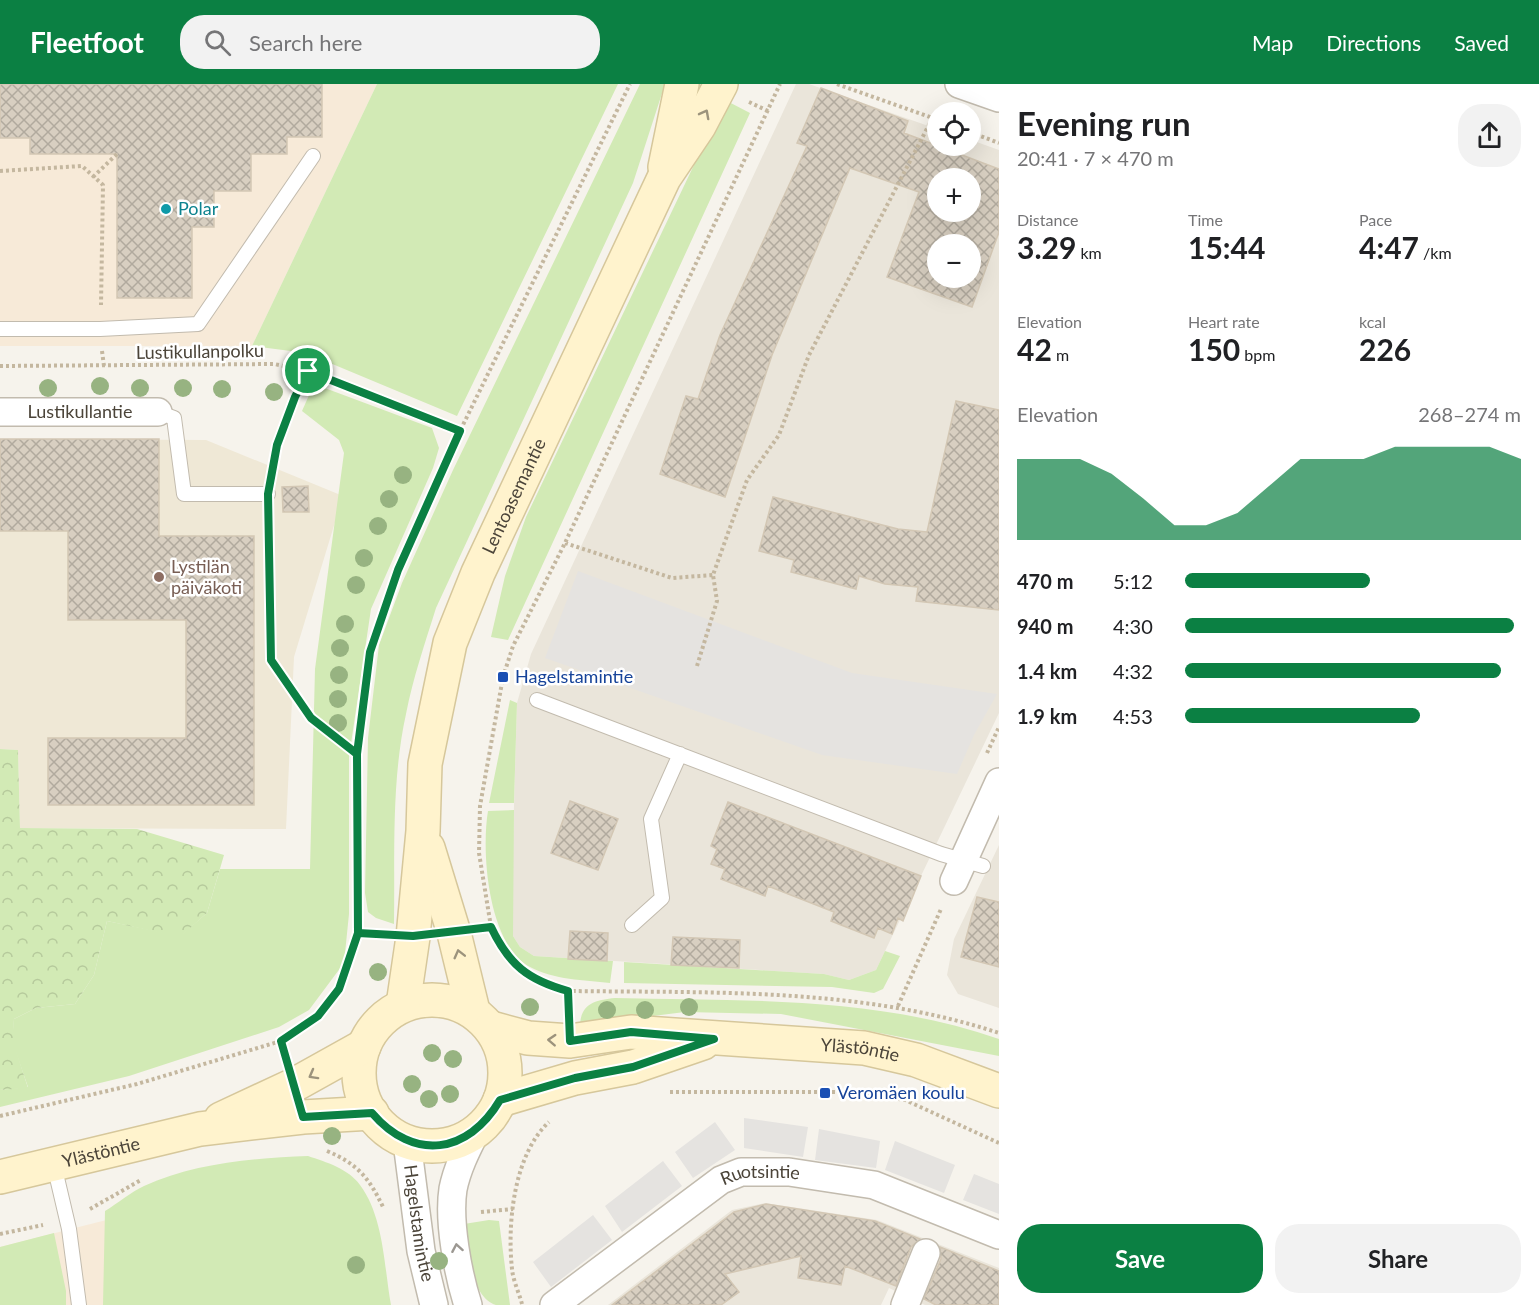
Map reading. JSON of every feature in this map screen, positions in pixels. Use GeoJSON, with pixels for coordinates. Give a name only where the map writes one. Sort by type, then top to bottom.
{"type":"FeatureCollection","features":[{"type":"Feature","properties":{"kind":"main road","name":"Lentoasemantie"},"geometry":{"type":"LineString","coordinates":[[664,178],[682,84]]}},
{"type":"Feature","properties":{"kind":"main road","name":"Lentoasemantie"},"geometry":{"type":"LineString","coordinates":[[403,1005],[413,936],[423,831],[425,764],[450,643],[478,573],[664,178],[699,126],[721,84]]}},
{"type":"Feature","properties":{"kind":"main road","name":"Lentoasemantie"},"geometry":{"type":"LineString","coordinates":[[423,831],[482,1019]]}},
{"type":"Feature","properties":{"kind":"main road"},"geometry":{"type":"LineString","coordinates":[[418,1000],[448,1001],[482,1019],[504,1057],[506,1076],[500,1100],[489,1119],[475,1132],[448,1144],[426,1146],[407,1142],[385,1129],[372,1113],[361,1091],[359,1067],[364,1046],[373,1030],[385,1017],[403,1005],[418,1000]]}},
{"type":"Feature","properties":{"kind":"main road","name":"Ylästöntie"},"geometry":{"type":"LineString","coordinates":[[482,1019],[528,1038],[570,1041],[631,1032],[864,1048],[916,1060],[999,1091]]}},
{"type":"Feature","properties":{"kind":"main road","name":"Ylästöntie"},"geometry":{"type":"LineString","coordinates":[[500,1100],[575,1078],[633,1067],[714,1039]]}},
{"type":"Feature","properties":{"kind":"main road","name":"Ylästöntie"},"geometry":{"type":"LineString","coordinates":[[200,1129],[294,1085],[364,1046]]}},
{"type":"Feature","properties":{"kind":"main road","name":"Ylästöntie"},"geometry":{"type":"LineString","coordinates":[[0,1177],[200,1129],[303,1117],[372,1113]]}},
{"type":"Feature","properties":{"kind":"street"},"geometry":{"type":"LineString","coordinates":[[959,84],[999,98]]}},
{"type":"Feature","properties":{"kind":"street","name":"Lustikullantie"},"geometry":{"type":"LineString","coordinates":[[0,412],[158,412]]}},
{"type":"Feature","properties":{"kind":"street"},"geometry":{"type":"LineString","coordinates":[[967,869],[993,811],[999,782]]}},
{"type":"Feature","properties":{"kind":"street","name":"Hagelstamintie"},"geometry":{"type":"LineString","coordinates":[[468,1305],[454,1231],[453,1191],[458,1170],[475,1132]]}},
{"type":"Feature","properties":{"kind":"street","name":"Hagelstamintie"},"geometry":{"type":"LineString","coordinates":[[407,1142],[415,1215],[434,1305]]}},
{"type":"Feature","properties":{"kind":"street","name":"Ruotsintie"},"geometry":{"type":"LineString","coordinates":[[554,1305],[721,1180],[741,1172],[789,1172],[874,1185],[999,1235]]}},
{"type":"Feature","properties":{"kind":"street"},"geometry":{"type":"LineString","coordinates":[[905,1305],[941,1210]]}},
{"type":"Feature","properties":{"kind":"lane"},"geometry":{"type":"LineString","coordinates":[[0,329],[100,329],[198,324],[313,156]]}},
{"type":"Feature","properties":{"kind":"lane"},"geometry":{"type":"LineString","coordinates":[[158,412],[174,418],[184,494],[268,494]]}},
{"type":"Feature","properties":{"kind":"lane"},"geometry":{"type":"LineString","coordinates":[[537,700],[680,754],[967,869]]}},
{"type":"Feature","properties":{"kind":"lane"},"geometry":{"type":"LineString","coordinates":[[632,925],[662,898],[651,819],[680,754]]}},
{"type":"Feature","properties":{"kind":"lane"},"geometry":{"type":"LineString","coordinates":[[54,1165],[67,1219],[79,1305]]}},
{"type":"Feature","properties":{"kind":"path"},"geometry":{"type":"LineString","coordinates":[[0,1116],[137,1084],[281,1041],[318,1016],[339,989],[358,933],[357,754],[370,652],[398,570],[460,431],[630,84]]}},
{"type":"Feature","properties":{"kind":"path"},"geometry":{"type":"LineString","coordinates":[[780,84],[565,543],[513,646],[503,677],[480,806],[479,853],[491,927],[503,952],[520,969],[542,984],[568,991],[799,994],[898,1006],[999,1033]]}},
{"type":"Feature","properties":{"kind":"path"},"geometry":{"type":"LineString","coordinates":[[837,84],[927,116]]}},
{"type":"Feature","properties":{"kind":"path"},"geometry":{"type":"LineString","coordinates":[[697,666],[717,601],[713,575],[747,480],[779,435],[809,355],[927,128]]}},
{"type":"Feature","properties":{"kind":"path"},"geometry":{"type":"LineString","coordinates":[[981,136],[999,143]]}},
{"type":"Feature","properties":{"kind":"path"},"geometry":{"type":"LineString","coordinates":[[93,177],[117,154]]}},
{"type":"Feature","properties":{"kind":"path"},"geometry":{"type":"LineString","coordinates":[[0,170],[82,166],[103,185],[100,329],[104,366]]}},
{"type":"Feature","properties":{"kind":"path","name":"Lustikullanpolku"},"geometry":{"type":"LineString","coordinates":[[0,366],[274,364],[308,371],[460,431]]}},
{"type":"Feature","properties":{"kind":"path"},"geometry":{"type":"LineString","coordinates":[[308,371],[295,397],[277,445],[268,494],[271,660],[311,718],[357,754]]}},
{"type":"Feature","properties":{"kind":"path"},"geometry":{"type":"LineString","coordinates":[[565,543],[672,578],[713,575]]}},
{"type":"Feature","properties":{"kind":"path"},"geometry":{"type":"LineString","coordinates":[[898,1006],[967,869]]}},
{"type":"Feature","properties":{"kind":"path"},"geometry":{"type":"LineString","coordinates":[[454,933],[491,927]]}},
{"type":"Feature","properties":{"kind":"path"},"geometry":{"type":"LineString","coordinates":[[358,933],[413,936]]}},
{"type":"Feature","properties":{"kind":"path"},"geometry":{"type":"LineString","coordinates":[[568,991],[570,1041]]}},
{"type":"Feature","properties":{"kind":"path"},"geometry":{"type":"LineString","coordinates":[[281,1041],[294,1085]]}},
{"type":"Feature","properties":{"kind":"path"},"geometry":{"type":"LineString","coordinates":[[663,1092],[860,1092],[905,1100],[999,1143]]}},
{"type":"Feature","properties":{"kind":"path"},"geometry":{"type":"LineString","coordinates":[[522,1305],[512,1270],[513,1209],[521,1165],[536,1134],[555,1116]]}},
{"type":"Feature","properties":{"kind":"path"},"geometry":{"type":"LineString","coordinates":[[303,1117],[308,1143],[345,1159],[369,1180],[387,1216]]}},
{"type":"Feature","properties":{"kind":"path"},"geometry":{"type":"LineString","coordinates":[[0,1234],[81,1214],[147,1176]]}},
{"type":"Feature","properties":{"kind":"shaded area"},"geometry":{"type":"Polygon","coordinates":[[[0,84],[377,84],[252,346],[0,346],[0,84]]]}},
{"type":"Feature","properties":{"kind":"shaded area"},"geometry":{"type":"Polygon","coordinates":[[[796,84],[809,84],[927,125],[927,156],[981,156],[981,144],[999,150],[999,713],[876,970],[849,980],[824,974],[534,956],[520,947],[513,936],[511,909],[517,703],[531,654],[796,84]]]}},
{"type":"Feature","properties":{"kind":"shaded area","name":"Lystilän päiväkoti"},"geometry":{"type":"Polygon","coordinates":[[[0,439],[206,440],[343,496],[294,657],[286,829],[20,828],[18,750],[0,749],[0,439]]]}},
{"type":"Feature","properties":{"kind":"shaded area"},"geometry":{"type":"Polygon","coordinates":[[[578,571],[852,673],[997,694],[974,735],[957,774],[822,755],[545,658],[578,571]]]}},
{"type":"Feature","properties":{"kind":"shaded area"},"geometry":{"type":"Polygon","coordinates":[[[999,845],[999,1008],[958,994],[947,975],[954,939],[999,845]]]}},
{"type":"Feature","properties":{"kind":"shaded area"},"geometry":{"type":"Polygon","coordinates":[[[744,1118],[808,1127],[803,1157],[744,1148],[744,1118]]]}},
{"type":"Feature","properties":{"kind":"shaded area"},"geometry":{"type":"Polygon","coordinates":[[[715,1122],[735,1150],[693,1178],[675,1152],[715,1122]]]}},
{"type":"Feature","properties":{"kind":"shaded area"},"geometry":{"type":"Polygon","coordinates":[[[819,1129],[880,1141],[876,1168],[815,1160],[819,1129]]]}},
{"type":"Feature","properties":{"kind":"shaded area"},"geometry":{"type":"Polygon","coordinates":[[[895,1141],[955,1165],[944,1193],[885,1170],[895,1141]]]}},
{"type":"Feature","properties":{"kind":"shaded area"},"geometry":{"type":"Polygon","coordinates":[[[663,1161],[682,1186],[622,1232],[605,1206],[663,1161]]]}},
{"type":"Feature","properties":{"kind":"shaded area"},"geometry":{"type":"Polygon","coordinates":[[[974,1174],[999,1184],[999,1214],[963,1200],[974,1174]]]}},
{"type":"Feature","properties":{"kind":"shaded area"},"geometry":{"type":"Polygon","coordinates":[[[765,1203],[877,1220],[999,1268],[999,1305],[925,1305],[889,1288],[881,1305],[608,1305],[732,1210],[765,1203]]]}},
{"type":"Feature","properties":{"kind":"shaded area"},"geometry":{"type":"Polygon","coordinates":[[[134,1213],[133,1305],[0,1305],[0,1247],[134,1213]]]}},
{"type":"Feature","properties":{"kind":"shaded area"},"geometry":{"type":"Polygon","coordinates":[[[593,1215],[612,1240],[551,1287],[533,1262],[593,1215]]]}},
{"type":"Feature","properties":{"kind":"green space"},"geometry":{"type":"Polygon","coordinates":[[[377,84],[618,84],[457,416],[306,353],[252,346],[377,84]]]}},
{"type":"Feature","properties":{"kind":"green space"},"geometry":{"type":"Polygon","coordinates":[[[640,84],[665,84],[633,183],[436,608],[412,687],[401,740],[396,792],[394,924],[376,918],[368,912],[365,893],[368,738],[379,645],[402,583],[453,470],[640,84]]]}},
{"type":"Feature","properties":{"kind":"green space"},"geometry":{"type":"Polygon","coordinates":[[[725,100],[750,113],[508,640],[491,637],[505,576],[526,517],[725,100]]]}},
{"type":"Feature","properties":{"kind":"green space"},"geometry":{"type":"Polygon","coordinates":[[[314,384],[432,428],[439,448],[433,468],[371,609],[349,757],[349,914],[344,963],[309,1010],[279,1027],[129,1076],[0,1107],[0,1090],[28,1087],[12,1041],[14,1019],[36,1008],[75,1004],[94,975],[107,921],[180,936],[207,913],[220,869],[310,869],[315,669],[344,453],[339,440],[302,411],[314,384]]]}},
{"type":"Feature","properties":{"kind":"green space"},"geometry":{"type":"Polygon","coordinates":[[[510,700],[517,703],[514,803],[489,803],[510,700]]]}},
{"type":"Feature","properties":{"kind":"green space"},"geometry":{"type":"Polygon","coordinates":[[[0,749],[18,750],[20,828],[137,829],[224,855],[207,913],[180,937],[107,921],[94,975],[75,1004],[36,1008],[14,1019],[13,1041],[28,1088],[0,1090],[0,749]]]}},
{"type":"Feature","properties":{"kind":"green space"},"geometry":{"type":"Polygon","coordinates":[[[514,810],[513,936],[520,947],[534,956],[613,961],[610,983],[569,979],[539,971],[516,956],[505,939],[496,919],[487,873],[486,829],[488,811],[514,810]]]}},
{"type":"Feature","properties":{"kind":"green space"},"geometry":{"type":"Polygon","coordinates":[[[885,951],[900,956],[883,989],[874,993],[832,987],[624,983],[624,962],[824,974],[849,980],[876,970],[885,951]]]}},
{"type":"Feature","properties":{"kind":"green space"},"geometry":{"type":"Polygon","coordinates":[[[615,998],[761,1001],[857,1008],[905,1015],[952,1025],[999,1039],[999,1056],[781,1014],[685,1012],[580,1025],[583,1012],[587,1007],[602,1000],[615,998]]]}},
{"type":"Feature","properties":{"kind":"green space"},"geometry":{"type":"Polygon","coordinates":[[[308,1156],[337,1167],[350,1175],[368,1198],[379,1227],[391,1305],[103,1305],[105,1211],[144,1186],[183,1172],[246,1160],[308,1156]]]}},
{"type":"Feature","properties":{"kind":"green space"},"geometry":{"type":"Polygon","coordinates":[[[489,1220],[499,1221],[510,1305],[496,1305],[487,1300],[480,1292],[471,1270],[464,1224],[489,1220]]]}},
{"type":"Feature","properties":{"kind":"green space"},"geometry":{"type":"Polygon","coordinates":[[[54,1233],[66,1291],[66,1305],[0,1305],[0,1247],[54,1233]]]}},
{"type":"Feature","properties":{"kind":"building","name":"Polar"},"geometry":{"type":"Polygon","coordinates":[[[0,84],[322,84],[322,137],[287,137],[287,154],[251,154],[251,191],[214,191],[214,227],[192,227],[192,298],[117,298],[117,154],[30,154],[30,138],[0,138],[0,84]]]}},
{"type":"Feature","properties":{"kind":"building"},"geometry":{"type":"Polygon","coordinates":[[[821,88],[908,121],[904,133],[927,142],[927,156],[965,156],[999,169],[999,232],[981,282],[981,234],[927,234],[927,288],[979,288],[972,307],[887,277],[919,192],[850,168],[772,355],[725,497],[660,474],[686,396],[698,399],[720,335],[807,146],[797,143],[821,88]]]}},
{"type":"Feature","properties":{"kind":"building"},"geometry":{"type":"Polygon","coordinates":[[[956,401],[999,410],[999,610],[916,601],[918,587],[885,584],[859,576],[856,589],[791,572],[794,560],[759,551],[773,497],[898,529],[927,532],[956,401]]]}},
{"type":"Feature","properties":{"kind":"building"},"geometry":{"type":"Polygon","coordinates":[[[0,439],[159,439],[159,536],[254,536],[254,805],[48,805],[48,738],[186,738],[186,620],[68,620],[68,531],[0,531],[0,439]]]}},
{"type":"Feature","properties":{"kind":"building"},"geometry":{"type":"Polygon","coordinates":[[[308,486],[309,512],[283,512],[282,487],[308,486]]]}},
{"type":"Feature","properties":{"kind":"building"},"geometry":{"type":"Polygon","coordinates":[[[570,801],[618,819],[598,870],[551,853],[570,801]]]}},
{"type":"Feature","properties":{"kind":"building"},"geometry":{"type":"Polygon","coordinates":[[[728,802],[921,876],[903,921],[898,918],[892,934],[878,928],[874,938],[831,921],[834,912],[768,886],[765,896],[721,879],[725,869],[711,864],[717,849],[711,846],[728,802]]]}},
{"type":"Feature","properties":{"kind":"building"},"geometry":{"type":"Polygon","coordinates":[[[977,897],[999,902],[999,967],[961,957],[977,897]]]}},
{"type":"Feature","properties":{"kind":"building"},"geometry":{"type":"Polygon","coordinates":[[[570,931],[608,933],[607,961],[568,959],[570,931]]]}},
{"type":"Feature","properties":{"kind":"building"},"geometry":{"type":"Polygon","coordinates":[[[673,937],[740,940],[739,968],[671,965],[673,937]]]}},
{"type":"Feature","properties":{"kind":"building"},"geometry":{"type":"Polygon","coordinates":[[[766,1204],[875,1221],[920,1239],[911,1247],[896,1286],[845,1266],[841,1285],[798,1278],[801,1256],[725,1274],[739,1292],[721,1305],[612,1305],[734,1212],[766,1204]]]}},
{"type":"Feature","properties":{"kind":"building"},"geometry":{"type":"Polygon","coordinates":[[[940,1247],[999,1271],[999,1305],[936,1305],[924,1299],[941,1259],[940,1247]]]}},
{"type":"Feature","properties":{"kind":"place","name":"Polar"},"geometry":{"type":"Point","coordinates":[166,209]}},
{"type":"Feature","properties":{"kind":"place","name":"Lystilän päiväkoti"},"geometry":{"type":"Point","coordinates":[159,577]}},
{"type":"Feature","properties":{"kind":"place","name":"Hagelstamintie"},"geometry":{"type":"Point","coordinates":[503,677]}},
{"type":"Feature","properties":{"kind":"place","name":"Veromäen koulu"},"geometry":{"type":"Point","coordinates":[825,1093]}},
{"type":"Feature","properties":{"kind":"route"},"geometry":{"type":"LineString","coordinates":[[308,371],[295,397],[277,445],[268,494],[271,660],[311,718],[357,754],[358,933],[339,989],[318,1016],[281,1041],[303,1117],[372,1113],[385,1129],[407,1142],[426,1146],[448,1144],[475,1132],[489,1119],[500,1100],[575,1078],[633,1067],[714,1039],[631,1032],[570,1041],[568,991],[542,984],[520,969],[503,952],[491,927],[413,936],[358,933],[357,843],[357,754],[370,652],[398,570],[460,431],[308,371]]}}]}
